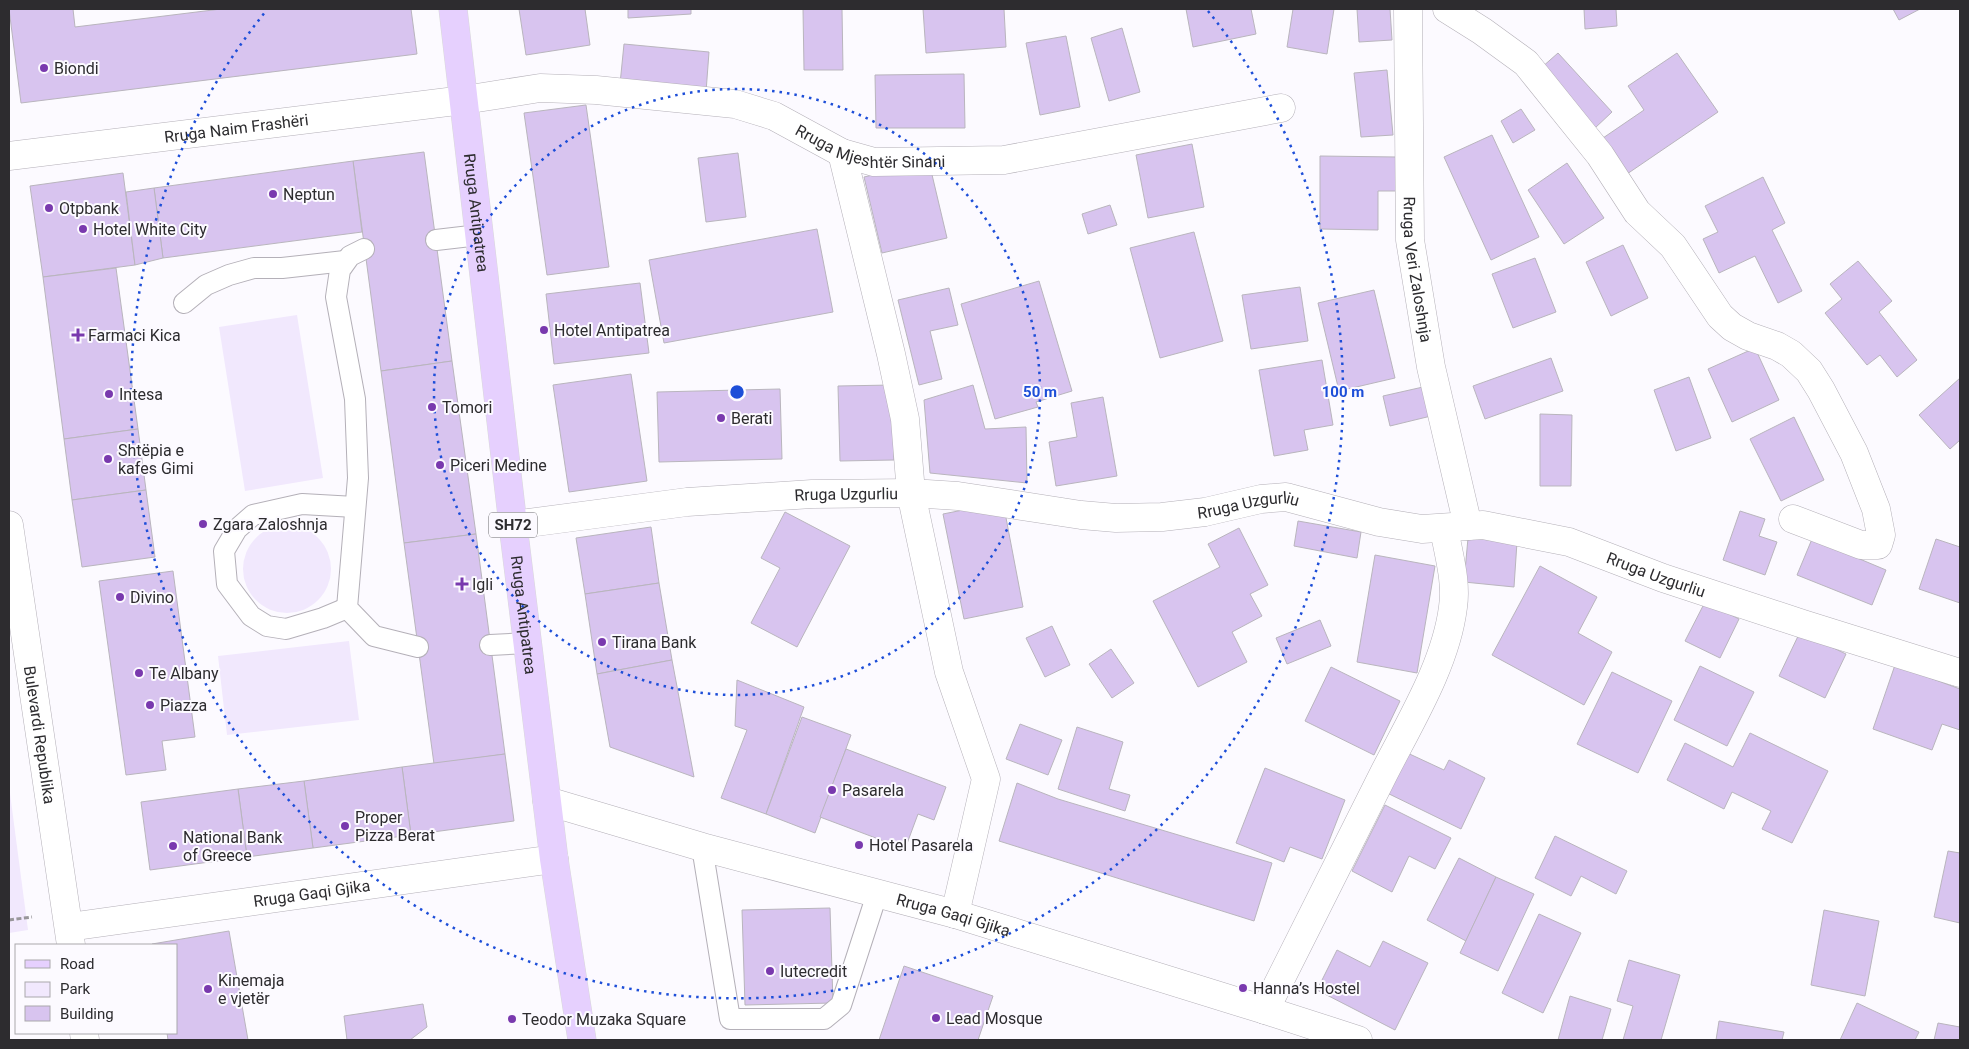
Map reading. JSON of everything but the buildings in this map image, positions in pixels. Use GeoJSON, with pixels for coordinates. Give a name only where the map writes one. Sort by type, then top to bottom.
{"type":"FeatureCollection","features":[{"type":"Feature","properties":{"kind":"main road","name":"Rruga Antipatrea"},"geometry":{"type":"LineString","coordinates":[[453,9],[554,859],[582,1040]]}},
{"type":"Feature","properties":{"kind":"street","name":"Rruga Veri Zaloshnja"},"geometry":{"type":"LineString","coordinates":[[1265,1010],[1411,720],[1439,660],[1448,633],[1454,605],[1453,582],[1456,527],[1410,240],[1408,9]]}},
{"type":"Feature","properties":{"kind":"street"},"geometry":{"type":"LineString","coordinates":[[1447,9],[1482,31],[1526,63],[1600,155],[1637,212],[1673,246],[1720,316],[1732,327],[1748,336],[1777,346],[1791,354],[1809,370],[1854,453],[1876,509],[1881,536],[1878,545],[1861,545],[1792,519]]}},
{"type":"Feature","properties":{"kind":"street","name":"Rruga Mjeshtër Sinani"},"geometry":{"type":"LineString","coordinates":[[464,100],[540,88],[596,90],[734,104],[774,116],[842,153],[874,162],[1004,160],[1281,108]]}},
{"type":"Feature","properties":{"kind":"street","name":"Rruga Naim Frashëri"},"geometry":{"type":"LineString","coordinates":[[9,156],[464,100]]}},
{"type":"Feature","properties":{"kind":"street"},"geometry":{"type":"LineString","coordinates":[[842,153],[891,354],[904,419],[911,493],[949,672],[986,779],[954,914]]}},
{"type":"Feature","properties":{"kind":"street","name":"Rruga Uzgurliu"},"geometry":{"type":"LineString","coordinates":[[513,525],[687,502],[812,494],[911,493],[958,496],[1081,515],[1116,518],[1162,517],[1206,512],[1261,499],[1286,497],[1379,522],[1422,529],[1484,525],[1569,542],[1663,578],[1960,673]]}},
{"type":"Feature","properties":{"kind":"street","name":"Bulevardi Republika"},"geometry":{"type":"LineString","coordinates":[[9,525],[70,936]]}},
{"type":"Feature","properties":{"kind":"street","name":"Rruga Gaqi Gjika"},"geometry":{"type":"LineString","coordinates":[[547,801],[702,847],[954,914],[1358,1040]]}},
{"type":"Feature","properties":{"kind":"street","name":"Rruga Gaqi Gjika"},"geometry":{"type":"LineString","coordinates":[[70,936],[554,859]]}},
{"type":"Feature","properties":{"kind":"lane"},"geometry":{"type":"LineString","coordinates":[[436,240],[479,235]]}},
{"type":"Feature","properties":{"kind":"lane"},"geometry":{"type":"LineString","coordinates":[[364,249],[350,256],[345,261],[340,270],[336,297],[355,399],[358,478],[347,608],[374,636],[418,647]]}},
{"type":"Feature","properties":{"kind":"lane"},"geometry":{"type":"LineString","coordinates":[[184,303],[206,285],[229,275],[254,268],[282,268],[345,261]]}},
{"type":"Feature","properties":{"kind":"lane"},"geometry":{"type":"LineString","coordinates":[[347,608],[286,629],[267,626],[251,616],[227,584],[224,551],[237,529],[253,515],[302,504],[355,506]]}},
{"type":"Feature","properties":{"kind":"lane"},"geometry":{"type":"LineString","coordinates":[[490,645],[528,643]]}},
{"type":"Feature","properties":{"kind":"lane"},"geometry":{"type":"LineString","coordinates":[[702,847],[730,1019],[824,1019],[832,1013],[841,1005],[877,894]]}},
{"type":"Feature","properties":{"kind":"green space"},"geometry":{"type":"Polygon","coordinates":[[[297,315],[323,478],[245,491],[219,327],[297,315]]]}},
{"type":"Feature","properties":{"kind":"green space"},"geometry":{"type":"Polygon","coordinates":[[[287,525],[304,528],[312,532],[324,544],[328,552],[331,569],[328,586],[324,594],[312,606],[304,610],[287,613],[270,610],[262,606],[250,594],[246,586],[243,569],[246,552],[250,544],[262,532],[270,528],[287,525]]]}},
{"type":"Feature","properties":{"kind":"green space"},"geometry":{"type":"Polygon","coordinates":[[[349,641],[359,720],[227,735],[218,656],[349,641]]]}},
{"type":"Feature","properties":{"kind":"green space"},"geometry":{"type":"Polygon","coordinates":[[[9,786],[28,930],[9,933],[9,786]]]}},
{"type":"Feature","properties":{"kind":"place","name":"Biondi"},"geometry":{"type":"Point","coordinates":[44,68]}},
{"type":"Feature","properties":{"kind":"place","name":"Neptun"},"geometry":{"type":"Point","coordinates":[273,194]}},
{"type":"Feature","properties":{"kind":"place","name":"Otpbank"},"geometry":{"type":"Point","coordinates":[49,208]}},
{"type":"Feature","properties":{"kind":"place","name":"Hotel White City"},"geometry":{"type":"Point","coordinates":[83,229]}},
{"type":"Feature","properties":{"kind":"place","name":"Hotel Antipatrea"},"geometry":{"type":"Point","coordinates":[544,330]}},
{"type":"Feature","properties":{"kind":"place","name":"Farmaci Kica"},"geometry":{"type":"Point","coordinates":[78,335]}},
{"type":"Feature","properties":{"kind":"place","name":"Intesa"},"geometry":{"type":"Point","coordinates":[109,394]}},
{"type":"Feature","properties":{"kind":"place","name":"Tomori"},"geometry":{"type":"Point","coordinates":[432,407]}},
{"type":"Feature","properties":{"kind":"place","name":"Berati"},"geometry":{"type":"Point","coordinates":[721,418]}},
{"type":"Feature","properties":{"kind":"place","name":"Shtëpia e kafes Gimi"},"geometry":{"type":"Point","coordinates":[108,459]}},
{"type":"Feature","properties":{"kind":"place","name":"Piceri Medine"},"geometry":{"type":"Point","coordinates":[440,465]}},
{"type":"Feature","properties":{"kind":"place","name":"Zgara Zaloshnja"},"geometry":{"type":"Point","coordinates":[203,524]}},
{"type":"Feature","properties":{"kind":"place","name":"Igli"},"geometry":{"type":"Point","coordinates":[462,584]}},
{"type":"Feature","properties":{"kind":"place","name":"Divino"},"geometry":{"type":"Point","coordinates":[120,597]}},
{"type":"Feature","properties":{"kind":"place","name":"Tirana Bank"},"geometry":{"type":"Point","coordinates":[602,642]}},
{"type":"Feature","properties":{"kind":"place","name":"Te Albany"},"geometry":{"type":"Point","coordinates":[139,673]}},
{"type":"Feature","properties":{"kind":"place","name":"Piazza"},"geometry":{"type":"Point","coordinates":[150,705]}},
{"type":"Feature","properties":{"kind":"place","name":"Pasarela"},"geometry":{"type":"Point","coordinates":[832,790]}},
{"type":"Feature","properties":{"kind":"place","name":"Proper Pizza Berat"},"geometry":{"type":"Point","coordinates":[345,826]}},
{"type":"Feature","properties":{"kind":"place","name":"Hotel Pasarela"},"geometry":{"type":"Point","coordinates":[859,845]}},
{"type":"Feature","properties":{"kind":"place","name":"National Bank of Greece"},"geometry":{"type":"Point","coordinates":[173,846]}},
{"type":"Feature","properties":{"kind":"place","name":"Iutecredit"},"geometry":{"type":"Point","coordinates":[770,971]}},
{"type":"Feature","properties":{"kind":"place","name":"Hanna’s Hostel"},"geometry":{"type":"Point","coordinates":[1243,988]}},
{"type":"Feature","properties":{"kind":"place","name":"Kinemaja e vjetër"},"geometry":{"type":"Point","coordinates":[208,989]}},
{"type":"Feature","properties":{"kind":"place","name":"Lead Mosque"},"geometry":{"type":"Point","coordinates":[936,1018]}},
{"type":"Feature","properties":{"kind":"place","name":"Teodor Muzaka Square"},"geometry":{"type":"Point","coordinates":[512,1019]}}]}
